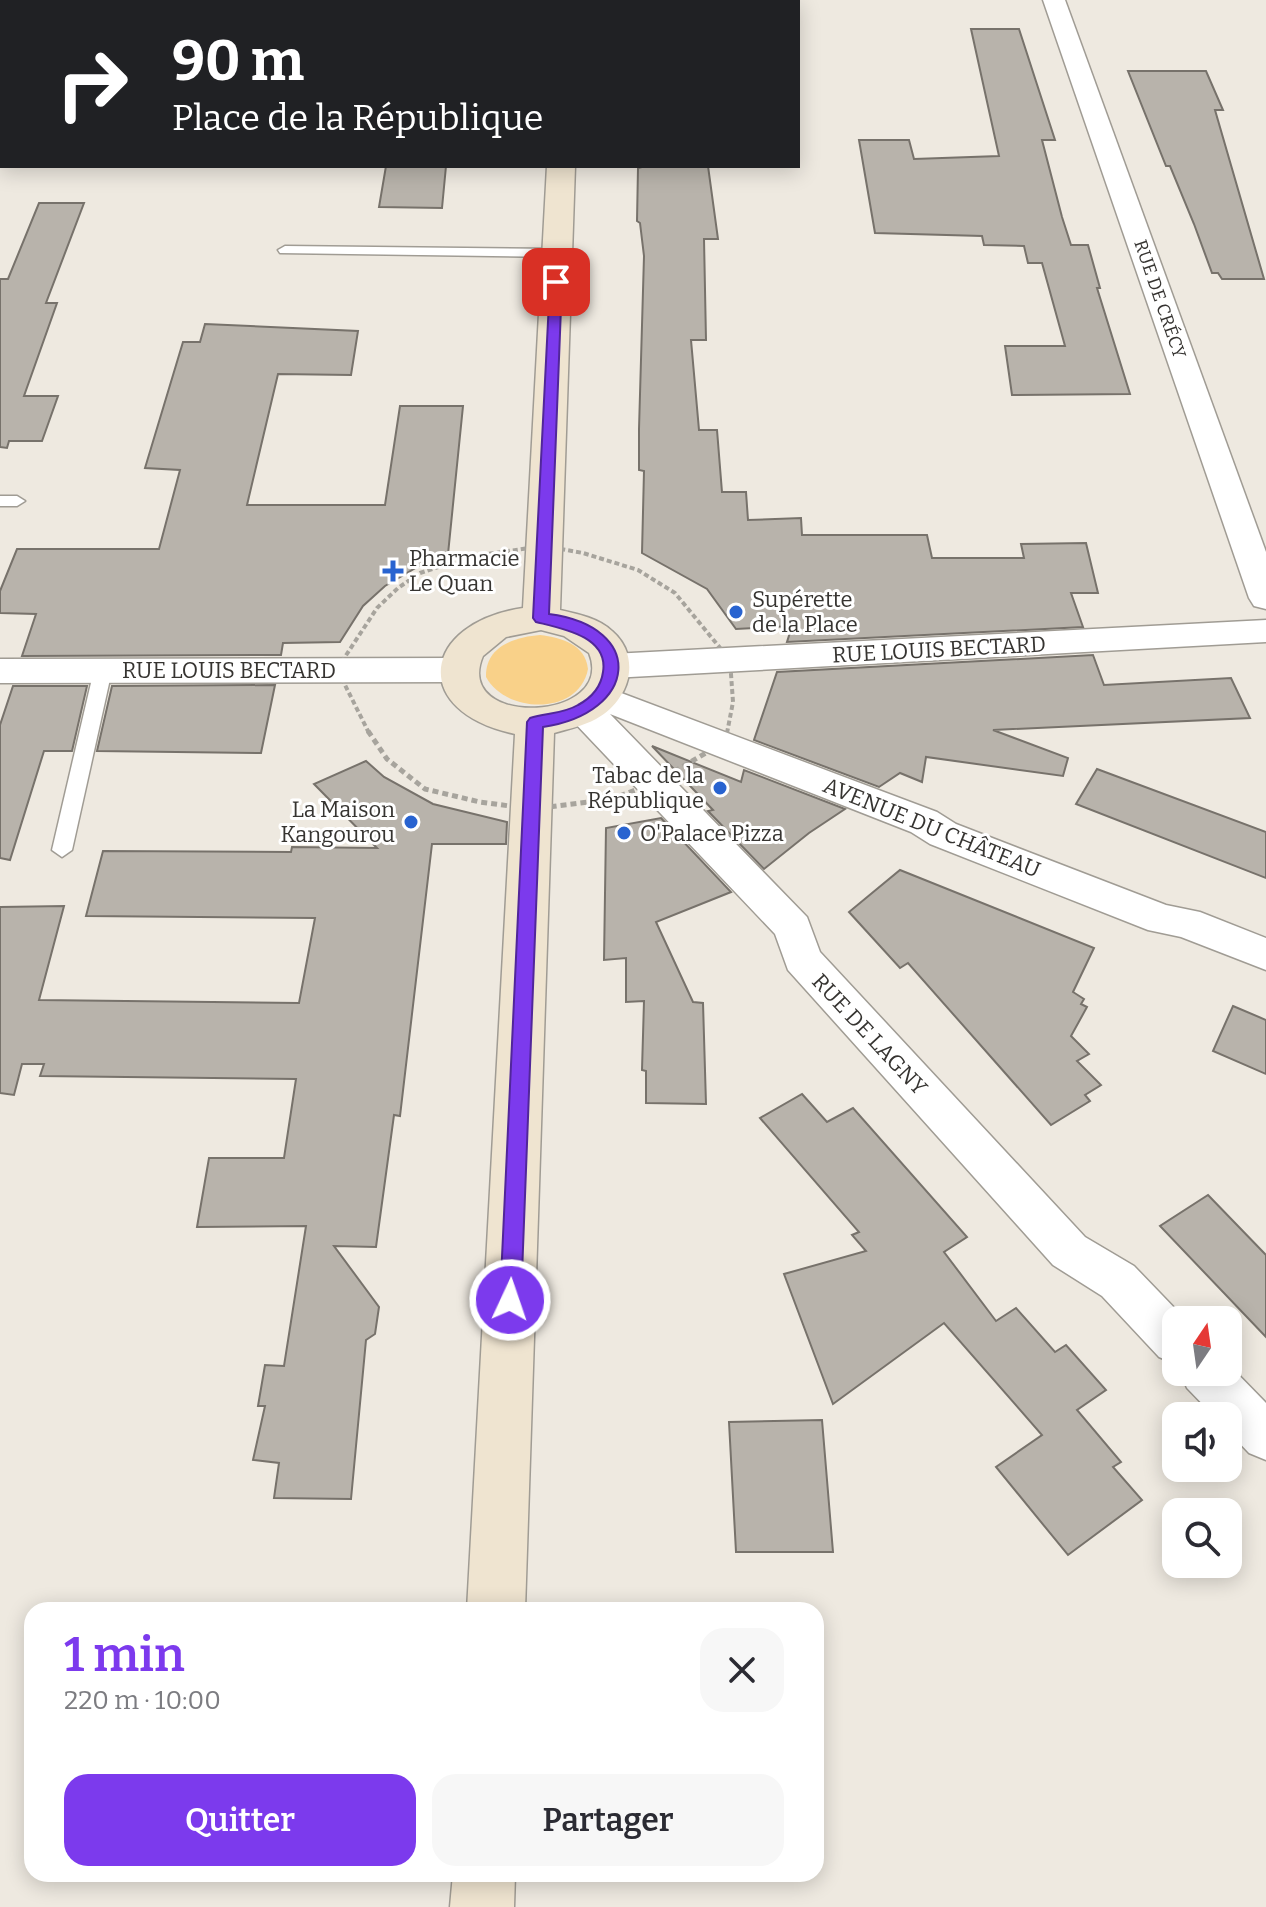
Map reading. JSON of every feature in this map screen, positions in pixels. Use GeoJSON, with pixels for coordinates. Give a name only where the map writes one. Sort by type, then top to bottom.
{"type":"FeatureCollection","features":[{"type":"Feature","properties":{"kind":"main road"},"geometry":{"type":"LineString","coordinates":[[541,618],[561,168]]}},
{"type":"Feature","properties":{"kind":"main road"},"geometry":{"type":"LineString","coordinates":[[541,618],[562,621],[597,638],[607,651],[598,691],[561,718],[535,722],[511,720],[489,713],[472,701],[461,686],[458,670],[462,653],[484,633],[516,620],[541,618]]}},
{"type":"Feature","properties":{"kind":"main road"},"geometry":{"type":"LineString","coordinates":[[496,1602],[535,722]]}},
{"type":"Feature","properties":{"kind":"main road"},"geometry":{"type":"LineString","coordinates":[[482,1907],[484,1882]]}},
{"type":"Feature","properties":{"kind":"street","name":"RUE DE CRÉCY"},"geometry":{"type":"LineString","coordinates":[[1054,0],[1266,598]]}},
{"type":"Feature","properties":{"kind":"street","name":"RUE LOUIS BECTARD"},"geometry":{"type":"LineString","coordinates":[[598,691],[730,660],[1266,631]]}},
{"type":"Feature","properties":{"kind":"street","name":"RUE LOUIS BECTARD"},"geometry":{"type":"LineString","coordinates":[[0,671],[458,670]]}},
{"type":"Feature","properties":{"kind":"street","name":"AVENUE DU CHÂTEAU"},"geometry":{"type":"LineString","coordinates":[[598,691],[1147,913],[1186,923],[1266,954]]}},
{"type":"Feature","properties":{"kind":"street","name":"RUE DE LAGNY"},"geometry":{"type":"LineString","coordinates":[[598,691],[648,774],[793,928],[802,959],[1069,1251],[1118,1281],[1162,1327]]}},
{"type":"Feature","properties":{"kind":"street"},"geometry":{"type":"LineString","coordinates":[[648,774],[645,753],[663,739],[698,734]]}},
{"type":"Feature","properties":{"kind":"street"},"geometry":{"type":"LineString","coordinates":[[1217,1386],[1266,1437]]}},
{"type":"Feature","properties":{"kind":"lane"},"geometry":{"type":"LineString","coordinates":[[285,250],[557,253]]}},
{"type":"Feature","properties":{"kind":"lane"},"geometry":{"type":"LineString","coordinates":[[62,850],[103,670]]}},
{"type":"Feature","properties":{"kind":"path"},"geometry":{"type":"LineString","coordinates":[[648,774],[612,799],[532,809],[480,802],[425,789],[387,759],[362,723],[337,669],[355,635],[383,599],[422,570],[454,559],[544,546],[583,553],[638,570],[675,593],[730,660]]}},
{"type":"Feature","properties":{"kind":"shaded area"},"geometry":{"type":"Polygon","coordinates":[[[540,635],[564,640],[577,648],[586,660],[588,669],[582,684],[571,695],[557,702],[525,703],[509,698],[486,677],[490,658],[511,641],[540,635]]]}},
{"type":"Feature","properties":{"kind":"building"},"geometry":{"type":"Polygon","coordinates":[[[971,29],[1019,29],[1055,140],[1042,140],[1062,217],[1071,245],[1088,245],[1100,288],[1097,288],[1130,394],[1012,395],[1005,346],[1065,346],[1042,263],[1028,263],[1024,246],[984,245],[982,236],[875,233],[859,140],[909,140],[914,159],[999,156],[971,29]]]}},
{"type":"Feature","properties":{"kind":"building"},"geometry":{"type":"Polygon","coordinates":[[[1128,71],[1206,71],[1223,110],[1215,110],[1264,279],[1222,279],[1218,273],[1212,273],[1128,71]]]}},
{"type":"Feature","properties":{"kind":"building"},"geometry":{"type":"Polygon","coordinates":[[[386,168],[446,168],[442,208],[379,207],[386,168]]]}},
{"type":"Feature","properties":{"kind":"building"},"geometry":{"type":"Polygon","coordinates":[[[638,168],[708,168],[718,239],[704,239],[706,340],[691,340],[699,430],[717,430],[722,492],[746,492],[748,520],[801,518],[802,535],[927,535],[932,558],[1024,558],[1021,544],[1086,543],[1098,593],[1071,593],[1083,627],[787,642],[792,626],[736,629],[707,589],[642,553],[644,471],[639,470],[639,429],[644,256],[640,223],[637,221],[638,168]]]}},
{"type":"Feature","properties":{"kind":"building"},"geometry":{"type":"Polygon","coordinates":[[[39,203],[84,203],[46,303],[57,303],[24,396],[58,396],[42,441],[9,441],[7,448],[0,447],[0,279],[8,279],[39,203]]]}},
{"type":"Feature","properties":{"kind":"building"},"geometry":{"type":"Polygon","coordinates":[[[205,324],[358,331],[351,375],[278,374],[247,505],[385,505],[400,406],[463,406],[448,554],[419,566],[385,586],[363,606],[340,642],[283,643],[281,655],[22,656],[36,614],[0,613],[0,591],[17,549],[159,549],[180,470],[145,468],[183,342],[200,342],[205,324]]]}},
{"type":"Feature","properties":{"kind":"building"},"geometry":{"type":"Polygon","coordinates":[[[1093,655],[1104,685],[1231,678],[1250,718],[993,730],[1068,758],[1063,776],[926,757],[922,782],[900,773],[879,787],[754,740],[777,672],[1093,655]]]}},
{"type":"Feature","properties":{"kind":"building"},"geometry":{"type":"Polygon","coordinates":[[[275,685],[261,753],[97,751],[112,686],[275,685]]]}},
{"type":"Feature","properties":{"kind":"building"},"geometry":{"type":"Polygon","coordinates":[[[13,686],[87,686],[72,751],[44,751],[10,860],[0,858],[0,725],[13,686]]]}},
{"type":"Feature","properties":{"kind":"building"},"geometry":{"type":"Polygon","coordinates":[[[652,746],[741,782],[744,770],[845,809],[764,869],[652,746]]]}},
{"type":"Feature","properties":{"kind":"building"},"geometry":{"type":"Polygon","coordinates":[[[366,761],[384,777],[433,804],[507,822],[506,844],[432,844],[400,1116],[394,1115],[376,1247],[334,1246],[379,1307],[375,1334],[366,1340],[351,1499],[274,1498],[279,1463],[253,1460],[265,1406],[258,1406],[265,1365],[284,1366],[306,1226],[197,1227],[209,1158],[284,1158],[296,1079],[40,1076],[44,1064],[22,1064],[14,1095],[0,1093],[0,907],[64,906],[39,1000],[299,1003],[315,918],[86,916],[103,851],[291,852],[292,847],[377,848],[314,784],[366,761]]]}},
{"type":"Feature","properties":{"kind":"building"},"geometry":{"type":"Polygon","coordinates":[[[1097,769],[1266,832],[1266,878],[1076,804],[1097,769]]]}},
{"type":"Feature","properties":{"kind":"building"},"geometry":{"type":"Polygon","coordinates":[[[661,818],[731,892],[656,922],[693,1002],[703,1003],[706,1104],[646,1103],[646,1071],[642,1070],[644,1001],[626,1002],[626,958],[604,960],[606,828],[661,818]]]}},
{"type":"Feature","properties":{"kind":"building"},"geometry":{"type":"Polygon","coordinates":[[[900,870],[1094,948],[1073,992],[1084,999],[1081,1004],[1087,1007],[1071,1036],[1089,1054],[1077,1061],[1101,1085],[1085,1095],[1090,1101],[1051,1125],[908,963],[900,968],[849,912],[900,870]]]}},
{"type":"Feature","properties":{"kind":"building"},"geometry":{"type":"Polygon","coordinates":[[[1233,1006],[1266,1020],[1266,1074],[1213,1051],[1233,1006]]]}},
{"type":"Feature","properties":{"kind":"building"},"geometry":{"type":"Polygon","coordinates":[[[802,1094],[827,1122],[853,1108],[967,1237],[944,1252],[996,1321],[1016,1308],[1055,1352],[1066,1345],[1106,1390],[1077,1410],[1121,1462],[1113,1467],[1142,1500],[1068,1555],[996,1467],[1042,1435],[944,1323],[833,1404],[784,1274],[866,1251],[852,1235],[859,1232],[760,1118],[802,1094]]]}},
{"type":"Feature","properties":{"kind":"building"},"geometry":{"type":"Polygon","coordinates":[[[1208,1195],[1266,1255],[1266,1337],[1242,1312],[1242,1306],[1236,1306],[1160,1226],[1208,1195]]]}},
{"type":"Feature","properties":{"kind":"building"},"geometry":{"type":"Polygon","coordinates":[[[822,1420],[833,1552],[736,1552],[729,1422],[822,1420]]]}},
{"type":"Feature","properties":{"kind":"place","name":"Pharmacie Le Quan"},"geometry":{"type":"Point","coordinates":[393,571]}},
{"type":"Feature","properties":{"kind":"place","name":"Supérette de la Place"},"geometry":{"type":"Point","coordinates":[736,612]}},
{"type":"Feature","properties":{"kind":"place","name":"Tabac de la République"},"geometry":{"type":"Point","coordinates":[720,788]}},
{"type":"Feature","properties":{"kind":"place","name":"La Maison Kangourou"},"geometry":{"type":"Point","coordinates":[411,822]}},
{"type":"Feature","properties":{"kind":"place","name":"O'Palace Pizza"},"geometry":{"type":"Point","coordinates":[624,833]}},
{"type":"Feature","properties":{"kind":"route"},"geometry":{"type":"LineString","coordinates":[[510,1300],[535,722],[561,718],[583,709],[600,697],[609,682],[612,666],[607,651],[597,638],[562,621],[541,618],[556,282]]}}]}
